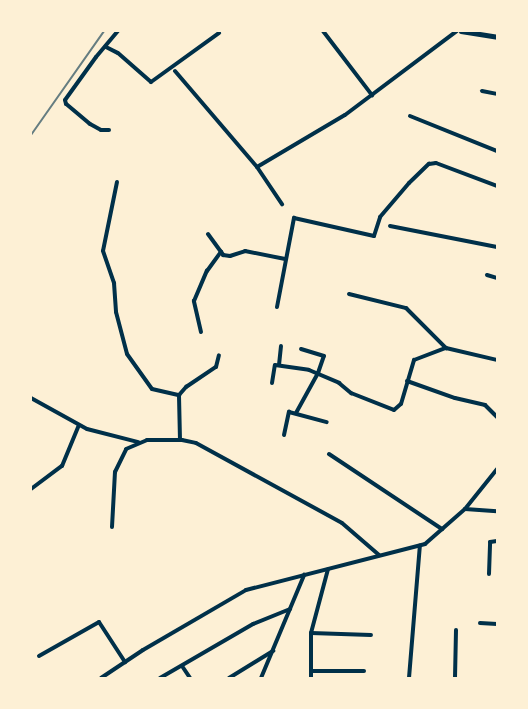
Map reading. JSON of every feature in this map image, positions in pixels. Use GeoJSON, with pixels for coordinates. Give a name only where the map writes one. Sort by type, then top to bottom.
{"type":"FeatureCollection","features":[{"type":"Feature","properties":{"kind":"street"},"geometry":{"type":"LineString","coordinates":[[109,130],[101,130],[90,124],[65,100],[118,31]]}},
{"type":"Feature","properties":{"kind":"street"},"geometry":{"type":"LineString","coordinates":[[323,31],[372,95]]}},
{"type":"Feature","properties":{"kind":"street"},"geometry":{"type":"LineString","coordinates":[[257,167],[345,115],[457,31]]}},
{"type":"Feature","properties":{"kind":"street"},"geometry":{"type":"LineString","coordinates":[[461,31],[497,37]]}},
{"type":"Feature","properties":{"kind":"street"},"geometry":{"type":"LineString","coordinates":[[106,47],[118,53],[151,82],[219,33]]}},
{"type":"Feature","properties":{"kind":"street"},"geometry":{"type":"LineString","coordinates":[[175,71],[257,167],[282,204]]}},
{"type":"Feature","properties":{"kind":"street"},"geometry":{"type":"LineString","coordinates":[[482,91],[497,94]]}},
{"type":"Feature","properties":{"kind":"street"},"geometry":{"type":"LineString","coordinates":[[410,116],[497,151]]}},
{"type":"Feature","properties":{"kind":"street"},"geometry":{"type":"LineString","coordinates":[[277,307],[294,218],[374,236],[380,217],[429,164],[442,164],[497,186]]}},
{"type":"Feature","properties":{"kind":"street"},"geometry":{"type":"LineString","coordinates":[[117,182],[103,251],[114,283],[118,323],[127,354],[148,385],[156,391],[179,395]]}},
{"type":"Feature","properties":{"kind":"street"},"geometry":{"type":"LineString","coordinates":[[390,226],[497,247]]}},
{"type":"Feature","properties":{"kind":"street"},"geometry":{"type":"LineString","coordinates":[[208,234],[221,252],[230,256],[245,251],[285,259]]}},
{"type":"Feature","properties":{"kind":"street"},"geometry":{"type":"LineString","coordinates":[[201,332],[194,301],[207,271],[221,252]]}},
{"type":"Feature","properties":{"kind":"street"},"geometry":{"type":"LineString","coordinates":[[487,276],[497,278]]}},
{"type":"Feature","properties":{"kind":"street"},"geometry":{"type":"LineString","coordinates":[[349,294],[406,308],[446,348],[497,360]]}},
{"type":"Feature","properties":{"kind":"street"},"geometry":{"type":"LineString","coordinates":[[279,365],[281,346]]}},
{"type":"Feature","properties":{"kind":"street"},"geometry":{"type":"LineString","coordinates":[[272,383],[276,364],[318,373],[339,383],[351,393],[394,410],[401,404],[414,360],[446,348]]}},
{"type":"Feature","properties":{"kind":"street"},"geometry":{"type":"LineString","coordinates":[[296,413],[318,373],[324,356],[301,349]]}},
{"type":"Feature","properties":{"kind":"street"},"geometry":{"type":"LineString","coordinates":[[180,440],[179,395],[190,383],[216,367],[219,355]]}},
{"type":"Feature","properties":{"kind":"street"},"geometry":{"type":"LineString","coordinates":[[407,381],[455,398],[485,405],[497,417]]}},
{"type":"Feature","properties":{"kind":"street"},"geometry":{"type":"LineString","coordinates":[[31,398],[79,424],[87,430],[138,442],[180,440],[196,443],[342,523],[379,555]]}},
{"type":"Feature","properties":{"kind":"street"},"geometry":{"type":"LineString","coordinates":[[284,434],[289,412],[327,422]]}},
{"type":"Feature","properties":{"kind":"street"},"geometry":{"type":"LineString","coordinates":[[31,489],[62,466],[79,424]]}},
{"type":"Feature","properties":{"kind":"street"},"geometry":{"type":"LineString","coordinates":[[112,526],[115,472],[126,449],[138,442]]}},
{"type":"Feature","properties":{"kind":"street"},"geometry":{"type":"LineString","coordinates":[[328,454],[442,529]]}},
{"type":"Feature","properties":{"kind":"street"},"geometry":{"type":"LineString","coordinates":[[101,678],[125,662],[246,590],[425,544],[465,509],[497,469]]}},
{"type":"Feature","properties":{"kind":"street"},"geometry":{"type":"LineString","coordinates":[[465,509],[497,511]]}},
{"type":"Feature","properties":{"kind":"street"},"geometry":{"type":"LineString","coordinates":[[489,574],[490,542],[497,541]]}},
{"type":"Feature","properties":{"kind":"street"},"geometry":{"type":"LineString","coordinates":[[409,678],[420,545]]}},
{"type":"Feature","properties":{"kind":"street"},"geometry":{"type":"LineString","coordinates":[[311,678],[312,633],[328,569]]}},
{"type":"Feature","properties":{"kind":"street"},"geometry":{"type":"LineString","coordinates":[[261,678],[274,651],[304,575]]}},
{"type":"Feature","properties":{"kind":"street"},"geometry":{"type":"LineString","coordinates":[[160,678],[253,624],[290,609]]}},
{"type":"Feature","properties":{"kind":"street"},"geometry":{"type":"LineString","coordinates":[[38,656],[99,622],[125,662]]}},
{"type":"Feature","properties":{"kind":"street"},"geometry":{"type":"LineString","coordinates":[[480,623],[497,624]]}},
{"type":"Feature","properties":{"kind":"street"},"geometry":{"type":"LineString","coordinates":[[455,678],[456,630]]}},
{"type":"Feature","properties":{"kind":"street"},"geometry":{"type":"LineString","coordinates":[[312,633],[371,635]]}},
{"type":"Feature","properties":{"kind":"street"},"geometry":{"type":"LineString","coordinates":[[229,678],[274,651]]}},
{"type":"Feature","properties":{"kind":"street"},"geometry":{"type":"LineString","coordinates":[[182,666],[190,678]]}},
{"type":"Feature","properties":{"kind":"street"},"geometry":{"type":"LineString","coordinates":[[311,671],[364,671]]}},
{"type":"Feature","properties":{"kind":"railway"},"geometry":{"type":"LineString","coordinates":[[31,135],[104,31]]}}]}
